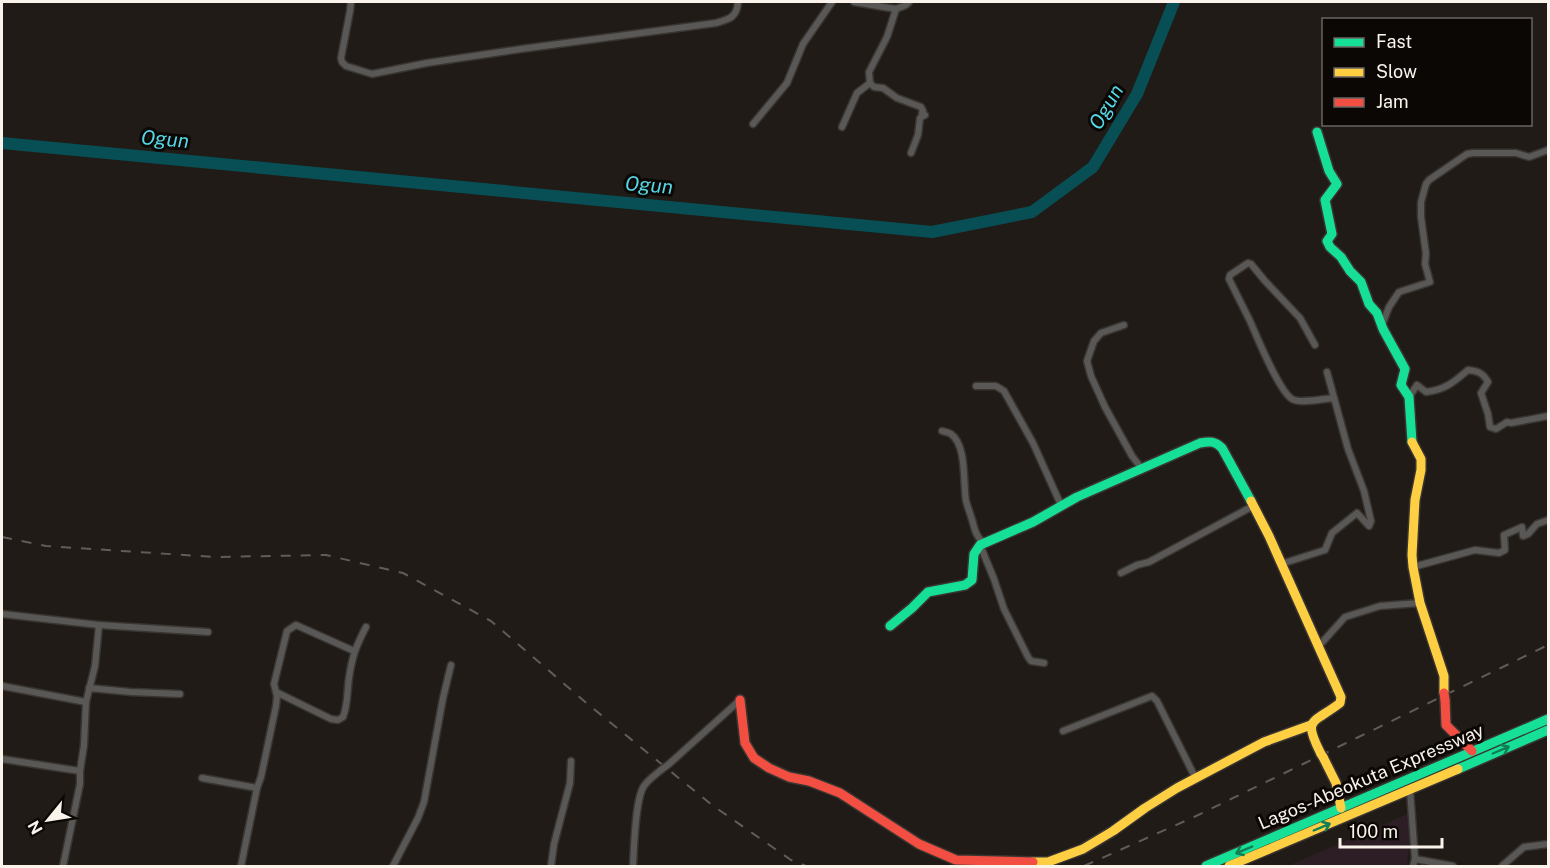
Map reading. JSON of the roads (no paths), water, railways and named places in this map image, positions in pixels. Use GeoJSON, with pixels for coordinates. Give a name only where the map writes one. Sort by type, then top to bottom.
{"type":"FeatureCollection","features":[{"type":"Feature","properties":{"kind":"main road"},"geometry":{"type":"LineString","coordinates":[[1317,132],[1329,171],[1337,184],[1325,200],[1332,234],[1327,241],[1361,282],[1369,304],[1377,313],[1406,369],[1401,385],[1409,397],[1411,441],[1421,459],[1415,500],[1413,567],[1420,603],[1444,675],[1446,725],[1472,751]]}},
{"type":"Feature","properties":{"kind":"main road"},"geometry":{"type":"LineString","coordinates":[[890,626],[928,591],[965,585],[970,582],[973,576],[974,554],[982,544],[1033,522],[1077,497],[1209,440],[1217,443],[1225,452],[1253,506],[1341,697],[1340,703],[1314,720],[1310,732],[1336,783],[1341,808]]}},
{"type":"Feature","properties":{"kind":"main road"},"geometry":{"type":"LineString","coordinates":[[740,700],[744,743],[754,758],[789,777],[809,781],[840,793],[919,844],[956,860],[1048,862],[1083,849],[1177,788],[1264,742],[1311,725]]}},
{"type":"Feature","properties":{"kind":"main road","name":"Lagos-Abeokuta Expressway"},"geometry":{"type":"LineString","coordinates":[[1206,867],[1548,719]]}},
{"type":"Feature","properties":{"kind":"main road","name":"Lagos-Abeokuta Expressway"},"geometry":{"type":"LineString","coordinates":[[1229,867],[1548,730]]}},
{"type":"Feature","properties":{"kind":"street"},"geometry":{"type":"LineString","coordinates":[[351,2],[342,62],[346,66],[372,74],[521,49],[716,23],[732,18],[736,14],[738,2]]}},
{"type":"Feature","properties":{"kind":"street"},"geometry":{"type":"LineString","coordinates":[[753,124],[787,83],[803,44],[832,2]]}},
{"type":"Feature","properties":{"kind":"street"},"geometry":{"type":"LineString","coordinates":[[855,2],[896,9],[909,2]]}},
{"type":"Feature","properties":{"kind":"street"},"geometry":{"type":"LineString","coordinates":[[896,9],[887,37],[869,72],[870,83],[874,87],[883,88],[897,98],[921,107],[922,114],[925,115],[920,118],[918,135],[911,153]]}},
{"type":"Feature","properties":{"kind":"street"},"geometry":{"type":"LineString","coordinates":[[842,127],[856,93],[870,83]]}},
{"type":"Feature","properties":{"kind":"street"},"geometry":{"type":"LineString","coordinates":[[1382,326],[1389,307],[1399,292],[1430,282],[1425,264],[1426,254],[1421,218],[1421,202],[1428,180],[1467,154],[1516,153],[1529,157],[1548,150]]}},
{"type":"Feature","properties":{"kind":"street"},"geometry":{"type":"LineString","coordinates":[[1315,345],[1300,318],[1251,264],[1248,263],[1230,275],[1228,279],[1285,392],[1291,399],[1298,401],[1333,398]]}},
{"type":"Feature","properties":{"kind":"street"},"geometry":{"type":"LineString","coordinates":[[1124,325],[1101,333],[1094,341],[1087,361],[1105,407],[1132,456],[1142,469]]}},
{"type":"Feature","properties":{"kind":"street"},"geometry":{"type":"LineString","coordinates":[[1409,397],[1417,384],[1426,392],[1434,391],[1450,385],[1468,370],[1476,371],[1483,374],[1488,382],[1481,393],[1490,428],[1496,429],[1507,422],[1548,416]]}},
{"type":"Feature","properties":{"kind":"street"},"geometry":{"type":"LineString","coordinates":[[1281,564],[1325,550],[1332,533],[1357,513],[1369,526],[1371,521],[1364,490],[1348,449],[1327,372]]}},
{"type":"Feature","properties":{"kind":"street"},"geometry":{"type":"LineString","coordinates":[[976,386],[996,386],[1004,391],[1033,443],[1061,505]]}},
{"type":"Feature","properties":{"kind":"street"},"geometry":{"type":"LineString","coordinates":[[942,431],[951,434],[960,447],[966,502],[1004,609],[1028,657],[1031,661],[1044,663]]}},
{"type":"Feature","properties":{"kind":"street"},"geometry":{"type":"LineString","coordinates":[[1121,573],[1149,562],[1253,506]]}},
{"type":"Feature","properties":{"kind":"street"},"geometry":{"type":"LineString","coordinates":[[1413,567],[1475,550],[1499,553],[1505,550],[1504,535],[1522,527],[1522,536],[1528,534],[1537,524],[1548,520]]}},
{"type":"Feature","properties":{"kind":"street"},"geometry":{"type":"LineString","coordinates":[[1318,647],[1345,617],[1380,606],[1420,603]]}},
{"type":"Feature","properties":{"kind":"street"},"geometry":{"type":"LineString","coordinates":[[2,614],[99,625],[208,632]]}},
{"type":"Feature","properties":{"kind":"street"},"geometry":{"type":"LineString","coordinates":[[63,867],[80,784],[86,702],[95,666],[99,625]]}},
{"type":"Feature","properties":{"kind":"street"},"geometry":{"type":"LineString","coordinates":[[241,867],[276,706],[274,684],[287,631],[296,625],[354,651]]}},
{"type":"Feature","properties":{"kind":"street"},"geometry":{"type":"LineString","coordinates":[[276,693],[331,719],[338,720],[343,717],[354,651],[366,627]]}},
{"type":"Feature","properties":{"kind":"street"},"geometry":{"type":"LineString","coordinates":[[393,867],[424,802],[451,665]]}},
{"type":"Feature","properties":{"kind":"street"},"geometry":{"type":"LineString","coordinates":[[2,686],[86,702]]}},
{"type":"Feature","properties":{"kind":"street"},"geometry":{"type":"LineString","coordinates":[[89,688],[180,694]]}},
{"type":"Feature","properties":{"kind":"street"},"geometry":{"type":"LineString","coordinates":[[1063,730],[1152,696],[1157,700],[1196,779]]}},
{"type":"Feature","properties":{"kind":"street"},"geometry":{"type":"LineString","coordinates":[[633,867],[636,820],[643,787],[740,700]]}},
{"type":"Feature","properties":{"kind":"street"},"geometry":{"type":"LineString","coordinates":[[2,759],[80,771]]}},
{"type":"Feature","properties":{"kind":"street"},"geometry":{"type":"LineString","coordinates":[[551,867],[554,844],[570,783],[571,761]]}},
{"type":"Feature","properties":{"kind":"street"},"geometry":{"type":"LineString","coordinates":[[202,778],[257,788]]}},
{"type":"Feature","properties":{"kind":"street"},"geometry":{"type":"LineString","coordinates":[[1410,790],[1414,863],[1453,867]]}},
{"type":"Feature","properties":{"kind":"street"},"geometry":{"type":"LineString","coordinates":[[1502,867],[1524,847],[1548,844]]}},
{"type":"Feature","properties":{"kind":"waterway","name":"Ogun"},"geometry":{"type":"LineString","coordinates":[[2,143],[932,232],[1032,212],[1093,167],[1137,94],[1174,2]]}},
{"type":"Feature","properties":{"kind":"railway"},"geometry":{"type":"LineString","coordinates":[[2,537],[46,546],[215,557],[326,555],[403,573],[491,621],[590,706],[712,805],[791,860],[806,866]]}},
{"type":"Feature","properties":{"kind":"railway"},"geometry":{"type":"LineString","coordinates":[[1084,866],[1194,817],[1548,645]]}}]}
